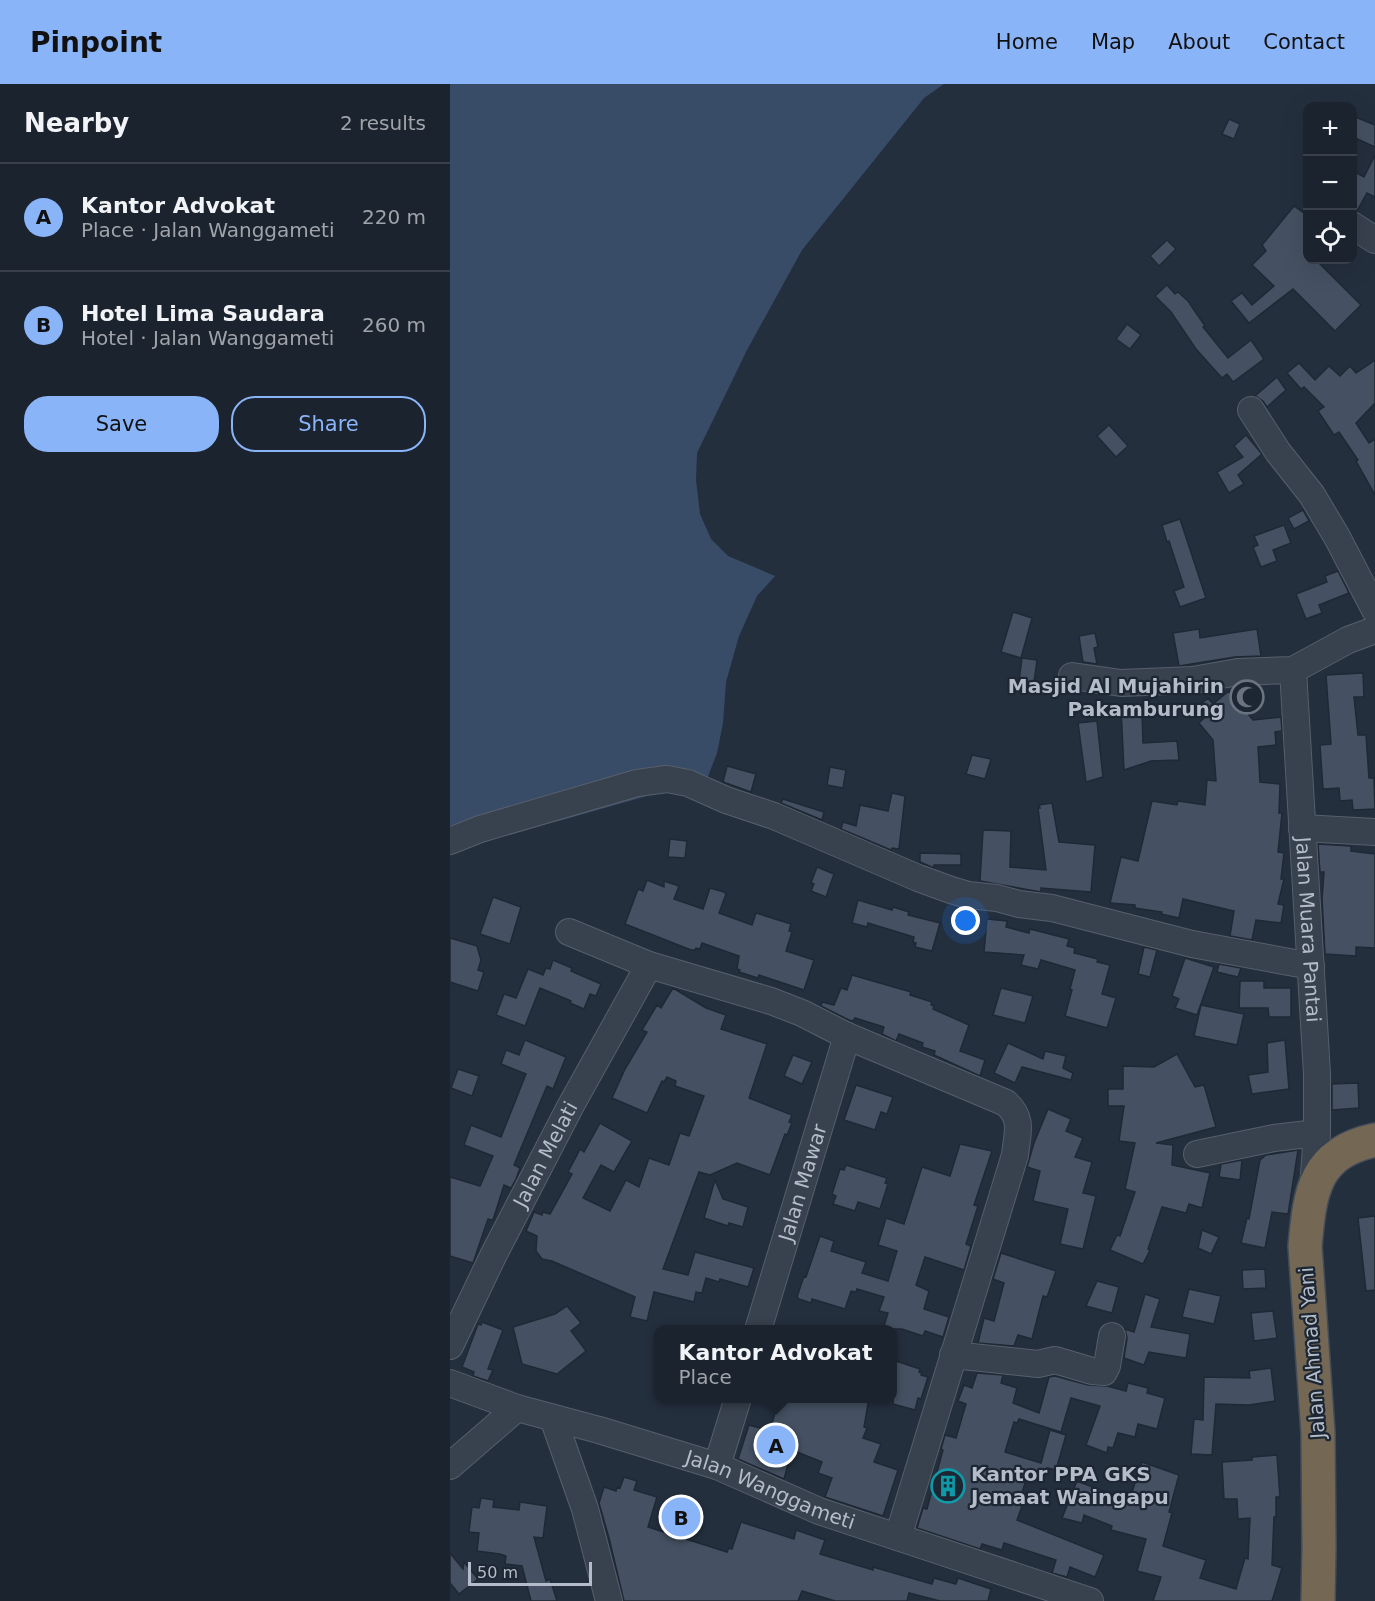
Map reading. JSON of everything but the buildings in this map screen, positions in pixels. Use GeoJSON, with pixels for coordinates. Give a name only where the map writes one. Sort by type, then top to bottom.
{"type":"FeatureCollection","features":[{"type":"Feature","properties":{"kind":"highway","name":"Jalan Ahmad Yani"},"geometry":{"type":"LineString","coordinates":[[1318,1601],[1318,1433],[1305,1246],[1313,1188],[1324,1170],[1338,1154],[1359,1144],[1375,1140]]}},
{"type":"Feature","properties":{"kind":"street"},"geometry":{"type":"LineString","coordinates":[[1357,228],[1375,240]]}},
{"type":"Feature","properties":{"kind":"street"},"geometry":{"type":"LineString","coordinates":[[1251,410],[1278,452],[1312,495],[1375,610]]}},
{"type":"Feature","properties":{"kind":"street"},"geometry":{"type":"LineString","coordinates":[[1072,676],[1121,683],[1193,680],[1238,672],[1293,670],[1348,640],[1375,630]]}},
{"type":"Feature","properties":{"kind":"street","name":"Jalan Muara Pantai"},"geometry":{"type":"LineString","coordinates":[[1293,670],[1317,1074],[1317,1133],[1313,1188]]}},
{"type":"Feature","properties":{"kind":"street"},"geometry":{"type":"LineString","coordinates":[[450,841],[480,829],[637,783],[667,779],[688,783],[726,800],[774,816],[918,878],[968,895],[1053,908],[1192,944],[1311,966]]}},
{"type":"Feature","properties":{"kind":"street"},"geometry":{"type":"LineString","coordinates":[[1302,828],[1375,832]]}},
{"type":"Feature","properties":{"kind":"street"},"geometry":{"type":"LineString","coordinates":[[569,933],[649,965],[771,1001],[802,1013],[847,1036],[1006,1103],[1016,1112],[1018,1120],[1015,1155],[898,1537]]}},
{"type":"Feature","properties":{"kind":"street","name":"Jalan Melati"},"geometry":{"type":"LineString","coordinates":[[450,1346],[565,1116],[649,965]]}},
{"type":"Feature","properties":{"kind":"street","name":"Jalan Mawar"},"geometry":{"type":"LineString","coordinates":[[760,1325],[847,1036]]}},
{"type":"Feature","properties":{"kind":"street"},"geometry":{"type":"LineString","coordinates":[[1197,1154],[1274,1138],[1317,1133]]}},
{"type":"Feature","properties":{"kind":"street"},"geometry":{"type":"LineString","coordinates":[[952,1355],[1038,1364],[1055,1360],[1092,1371],[1104,1372],[1112,1336]]}},
{"type":"Feature","properties":{"kind":"street","name":"Jalan Wanggameti"},"geometry":{"type":"LineString","coordinates":[[450,1383],[517,1408],[717,1466],[819,1511],[1090,1601]]}},
{"type":"Feature","properties":{"kind":"street"},"geometry":{"type":"LineString","coordinates":[[717,1466],[736,1403]]}},
{"type":"Feature","properties":{"kind":"street"},"geometry":{"type":"LineString","coordinates":[[450,1466],[517,1408]]}},
{"type":"Feature","properties":{"kind":"street"},"geometry":{"type":"LineString","coordinates":[[553,1418],[585,1509],[609,1601]]}},
{"type":"Feature","properties":{"kind":"street"},"geometry":{"type":"LineString","coordinates":[[1306,1601],[1319,1548]]}},
{"type":"Feature","properties":{"kind":"water"},"geometry":{"type":"Polygon","coordinates":[[[450,84],[944,84],[924,98],[802,250],[747,350],[697,453],[696,480],[700,514],[711,539],[728,556],[775,576],[757,596],[739,636],[726,682],[723,723],[717,753],[707,779],[562,820],[450,846],[450,84]]]}},
{"type":"Feature","properties":{"kind":"place","name":"Masjid Al Mujahirin Pakamburung"},"geometry":{"type":"Point","coordinates":[1247,697]}},
{"type":"Feature","properties":{"kind":"place","name":"Kantor Advokat"},"geometry":{"type":"Point","coordinates":[776,1445]}},
{"type":"Feature","properties":{"kind":"place","name":"Kantor PPA GKS Jemaat Waingapu"},"geometry":{"type":"Point","coordinates":[948,1486]}},
{"type":"Feature","properties":{"kind":"place","name":"Hotel Lima Saudara"},"geometry":{"type":"Point","coordinates":[681,1517]}}]}
